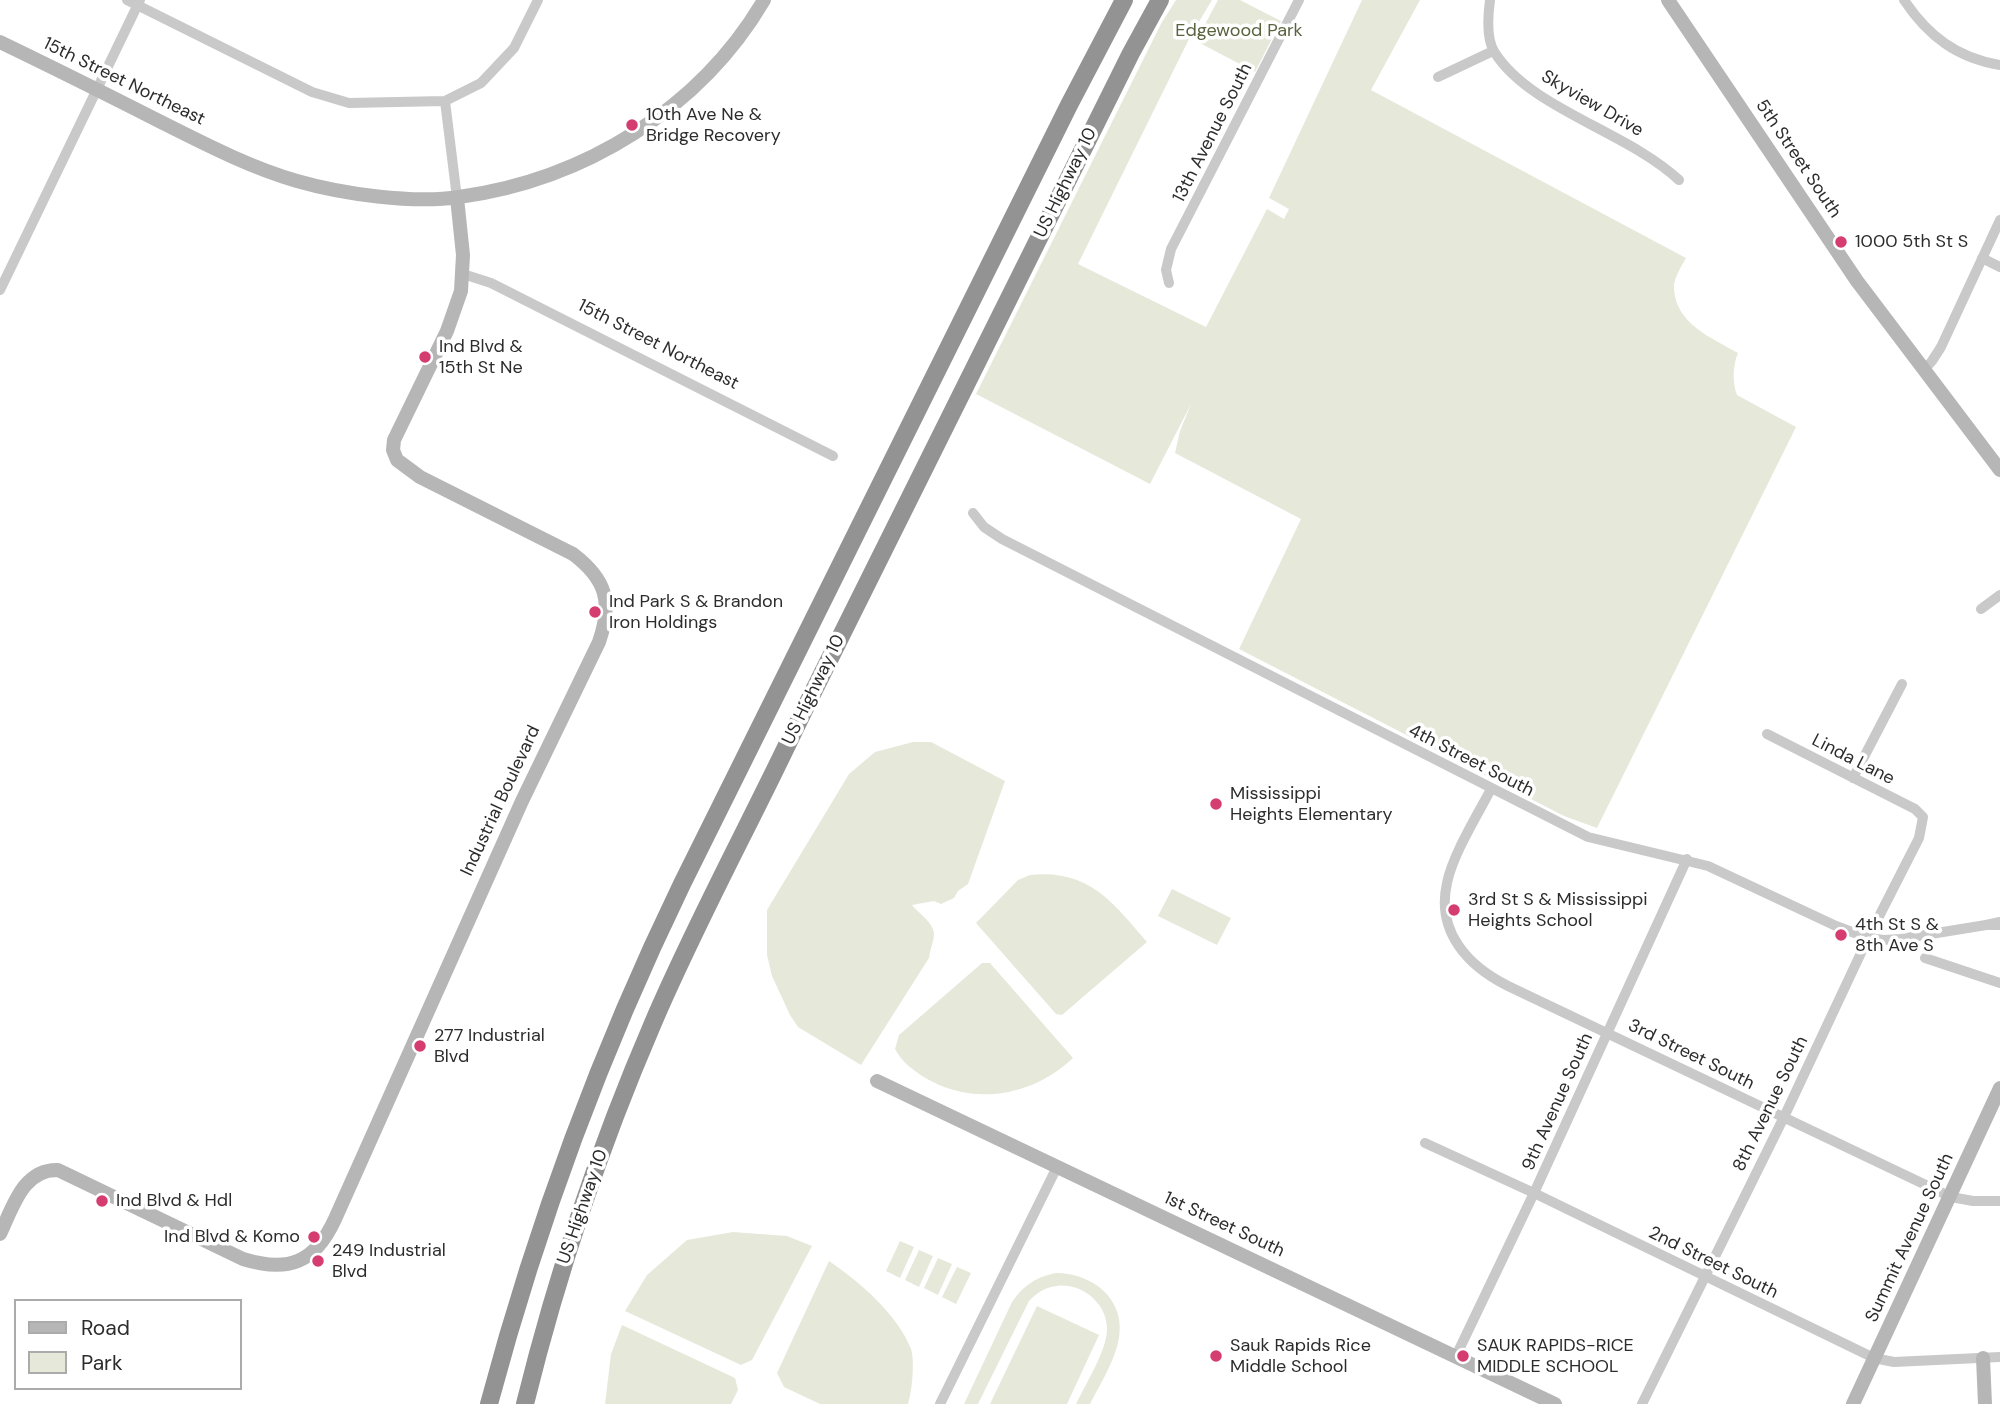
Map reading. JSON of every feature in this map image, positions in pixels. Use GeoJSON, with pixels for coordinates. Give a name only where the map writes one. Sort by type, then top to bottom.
{"type":"FeatureCollection","features":[{"type":"Feature","properties":{"kind":"highway","name":"US Highway 10"},"geometry":{"type":"LineString","coordinates":[[489,1404],[529,1266],[580,1118],[664,921],[1057,128],[1124,0]]}},
{"type":"Feature","properties":{"kind":"highway","name":"US Highway 10"},"geometry":{"type":"LineString","coordinates":[[525,1404],[579,1216],[612,1122],[654,1020],[911,490],[1160,0]]}},
{"type":"Feature","properties":{"kind":"street"},"geometry":{"type":"LineString","coordinates":[[127,0],[139,3],[312,92],[349,103],[445,101],[481,83],[514,48],[538,0]]}},
{"type":"Feature","properties":{"kind":"street","name":"15th Street Northeast"},"geometry":{"type":"LineString","coordinates":[[0,42],[231,156],[296,181],[335,190],[412,198],[457,198],[532,182],[627,139],[666,111],[716,65],[736,43],[764,0]]}},
{"type":"Feature","properties":{"kind":"street","name":"13th Avenue South"},"geometry":{"type":"LineString","coordinates":[[1169,283],[1166,270],[1171,249],[1299,0]]}},
{"type":"Feature","properties":{"kind":"street"},"geometry":{"type":"LineString","coordinates":[[1438,77],[1493,51],[1490,36],[1490,0]]}},
{"type":"Feature","properties":{"kind":"street","name":"5th Street South"},"geometry":{"type":"LineString","coordinates":[[1668,0],[1857,281],[2000,470]]}},
{"type":"Feature","properties":{"kind":"street"},"geometry":{"type":"LineString","coordinates":[[1904,0],[1929,32],[1941,42],[1979,61],[2000,65]]}},
{"type":"Feature","properties":{"kind":"street"},"geometry":{"type":"LineString","coordinates":[[0,290],[139,3]]}},
{"type":"Feature","properties":{"kind":"street","name":"Skyview Drive"},"geometry":{"type":"LineString","coordinates":[[1493,51],[1517,77],[1539,95],[1647,154],[1679,180]]}},
{"type":"Feature","properties":{"kind":"street","name":"Industrial Boulevard"},"geometry":{"type":"LineString","coordinates":[[0,1234],[26,1182],[45,1169],[72,1175],[243,1259],[263,1265],[282,1267],[300,1261],[317,1250],[328,1236],[522,801],[595,651],[604,626],[604,593],[598,578],[585,563],[573,554],[419,477],[397,460],[393,450],[398,429],[455,313],[463,274],[445,101]]}},
{"type":"Feature","properties":{"kind":"street"},"geometry":{"type":"LineString","coordinates":[[1924,370],[1941,347],[2000,220]]}},
{"type":"Feature","properties":{"kind":"street"},"geometry":{"type":"LineString","coordinates":[[1982,258],[2000,267]]}},
{"type":"Feature","properties":{"kind":"street","name":"15th Street Northeast"},"geometry":{"type":"LineString","coordinates":[[463,274],[491,283],[833,456]]}},
{"type":"Feature","properties":{"kind":"street","name":"4th Street South"},"geometry":{"type":"LineString","coordinates":[[973,513],[984,527],[1002,539],[1588,837],[1687,859],[1739,879],[1836,926],[1868,938],[1900,939],[2000,924]]}},
{"type":"Feature","properties":{"kind":"street"},"geometry":{"type":"LineString","coordinates":[[1981,610],[2000,596]]}},
{"type":"Feature","properties":{"kind":"street"},"geometry":{"type":"LineString","coordinates":[[1853,778],[1902,684]]}},
{"type":"Feature","properties":{"kind":"street","name":"Linda Lane"},"geometry":{"type":"LineString","coordinates":[[1767,734],[1915,809],[1923,817]]}},
{"type":"Feature","properties":{"kind":"street","name":"3rd Street South"},"geometry":{"type":"LineString","coordinates":[[1491,789],[1447,884],[1445,909],[1457,944],[1466,957],[1492,978],[1951,1197],[1973,1201],[2000,1200]]}},
{"type":"Feature","properties":{"kind":"street","name":"8th Avenue South"},"geometry":{"type":"LineString","coordinates":[[1642,1404],[1919,838],[1923,817]]}},
{"type":"Feature","properties":{"kind":"street","name":"9th Avenue South"},"geometry":{"type":"LineString","coordinates":[[1455,1356],[1534,1193],[1687,859]]}},
{"type":"Feature","properties":{"kind":"street"},"geometry":{"type":"LineString","coordinates":[[1925,958],[2000,983]]}},
{"type":"Feature","properties":{"kind":"street","name":"1st Street South"},"geometry":{"type":"LineString","coordinates":[[877,1081],[1555,1404]]}},
{"type":"Feature","properties":{"kind":"street","name":"Summit Avenue South"},"geometry":{"type":"LineString","coordinates":[[1853,1404],[2000,1088]]}},
{"type":"Feature","properties":{"kind":"street","name":"2nd Street South"},"geometry":{"type":"LineString","coordinates":[[1425,1143],[1874,1358],[1894,1362],[2000,1357]]}},
{"type":"Feature","properties":{"kind":"street"},"geometry":{"type":"LineString","coordinates":[[940,1404],[1057,1167]]}},
{"type":"Feature","properties":{"kind":"street"},"geometry":{"type":"LineString","coordinates":[[1983,1358],[1985,1404]]}},
{"type":"Feature","properties":{"kind":"green space"},"geometry":{"type":"Polygon","coordinates":[[[1176,0],[1212,0],[1191,35],[1078,264],[1206,327],[1267,209],[1284,219],[1289,209],[1269,198],[1362,0],[1420,0],[1371,90],[1686,258],[1674,285],[1681,312],[1697,328],[1738,353],[1734,374],[1737,395],[1796,427],[1597,828],[1564,816],[1239,649],[1301,519],[1175,453],[1191,404],[1150,484],[976,394],[1162,22],[1176,0]]]}},
{"type":"Feature","properties":{"kind":"green space","name":"Edgewood Park"},"geometry":{"type":"Polygon","coordinates":[[[1218,0],[1240,0],[1281,21],[1255,72],[1196,41],[1218,0]]]}},
{"type":"Feature","properties":{"kind":"green space"},"geometry":{"type":"Polygon","coordinates":[[[913,742],[931,742],[1005,781],[968,884],[958,891],[954,898],[941,904],[934,901],[912,905],[934,931],[929,958],[861,1065],[798,1027],[790,1015],[772,976],[767,955],[767,910],[849,774],[875,752],[913,742]]]}},
{"type":"Feature","properties":{"kind":"green space"},"geometry":{"type":"Polygon","coordinates":[[[1030,875],[1069,877],[1084,883],[1111,902],[1147,942],[1062,1015],[1056,1014],[976,923],[1018,880],[1030,875]]]}},
{"type":"Feature","properties":{"kind":"green space"},"geometry":{"type":"Polygon","coordinates":[[[1172,889],[1231,918],[1217,945],[1158,916],[1172,889]]]}},
{"type":"Feature","properties":{"kind":"green space"},"geometry":{"type":"Polygon","coordinates":[[[982,963],[990,963],[1073,1058],[1039,1082],[1000,1093],[960,1092],[922,1076],[900,1057],[895,1049],[899,1035],[982,963]]]}},
{"type":"Feature","properties":{"kind":"green space"},"geometry":{"type":"Polygon","coordinates":[[[733,1232],[787,1236],[812,1246],[752,1360],[741,1365],[625,1311],[647,1275],[687,1240],[733,1232]]]}},
{"type":"Feature","properties":{"kind":"green space"},"geometry":{"type":"Polygon","coordinates":[[[900,1241],[914,1247],[900,1278],[886,1271],[900,1241]]]}},
{"type":"Feature","properties":{"kind":"green space"},"geometry":{"type":"Polygon","coordinates":[[[919,1250],[933,1256],[919,1287],[905,1280],[919,1250]]]}},
{"type":"Feature","properties":{"kind":"green space"},"geometry":{"type":"Polygon","coordinates":[[[938,1258],[952,1264],[938,1295],[924,1288],[938,1258]]]}},
{"type":"Feature","properties":{"kind":"green space"},"geometry":{"type":"Polygon","coordinates":[[[829,1261],[853,1278],[876,1300],[905,1336],[913,1361],[908,1404],[820,1404],[784,1387],[777,1373],[829,1261]]]}},
{"type":"Feature","properties":{"kind":"green space"},"geometry":{"type":"Polygon","coordinates":[[[957,1267],[971,1273],[956,1304],[942,1297],[957,1267]]]}},
{"type":"Feature","properties":{"kind":"green space"},"geometry":{"type":"Polygon","coordinates":[[[1056,1273],[1069,1274],[1094,1283],[1112,1300],[1117,1311],[1120,1324],[1117,1347],[1090,1404],[1076,1404],[1103,1348],[1106,1320],[1097,1302],[1090,1295],[1071,1286],[1061,1285],[1045,1289],[1029,1301],[978,1404],[964,1404],[1012,1302],[1031,1283],[1056,1273]]]}},
{"type":"Feature","properties":{"kind":"green space"},"geometry":{"type":"Polygon","coordinates":[[[1037,1306],[1099,1335],[1067,1404],[990,1404],[1037,1306]]]}},
{"type":"Feature","properties":{"kind":"green space"},"geometry":{"type":"Polygon","coordinates":[[[622,1325],[735,1378],[738,1390],[731,1404],[605,1404],[611,1354],[622,1325]]]}},
{"type":"Feature","properties":{"kind":"place","name":"10th Ave Ne & Bridge Recovery"},"geometry":{"type":"Point","coordinates":[632,125]}},
{"type":"Feature","properties":{"kind":"place","name":"1000 5th St S"},"geometry":{"type":"Point","coordinates":[1841,242]}},
{"type":"Feature","properties":{"kind":"place","name":"Ind Blvd & 15th St Ne"},"geometry":{"type":"Point","coordinates":[425,357]}},
{"type":"Feature","properties":{"kind":"place","name":"Ind Park S & Brandon Iron Holdings"},"geometry":{"type":"Point","coordinates":[595,612]}},
{"type":"Feature","properties":{"kind":"place","name":"Mississippi Heights Elementary"},"geometry":{"type":"Point","coordinates":[1216,804]}},
{"type":"Feature","properties":{"kind":"place","name":"3rd St S & Mississippi Heights School"},"geometry":{"type":"Point","coordinates":[1454,910]}},
{"type":"Feature","properties":{"kind":"place","name":"4th St S & 8th Ave S"},"geometry":{"type":"Point","coordinates":[1841,935]}},
{"type":"Feature","properties":{"kind":"place","name":"277 Industrial Blvd"},"geometry":{"type":"Point","coordinates":[420,1046]}},
{"type":"Feature","properties":{"kind":"place","name":"Ind Blvd & Hdl"},"geometry":{"type":"Point","coordinates":[102,1201]}},
{"type":"Feature","properties":{"kind":"place","name":"Ind Blvd & Komo"},"geometry":{"type":"Point","coordinates":[314,1237]}},
{"type":"Feature","properties":{"kind":"place","name":"249 Industrial Blvd"},"geometry":{"type":"Point","coordinates":[318,1261]}},
{"type":"Feature","properties":{"kind":"place","name":"Sauk Rapids Rice Middle School"},"geometry":{"type":"Point","coordinates":[1216,1356]}},
{"type":"Feature","properties":{"kind":"place","name":"SAUK RAPIDS-RICE MIDDLE SCHOOL"},"geometry":{"type":"Point","coordinates":[1463,1356]}}]}
